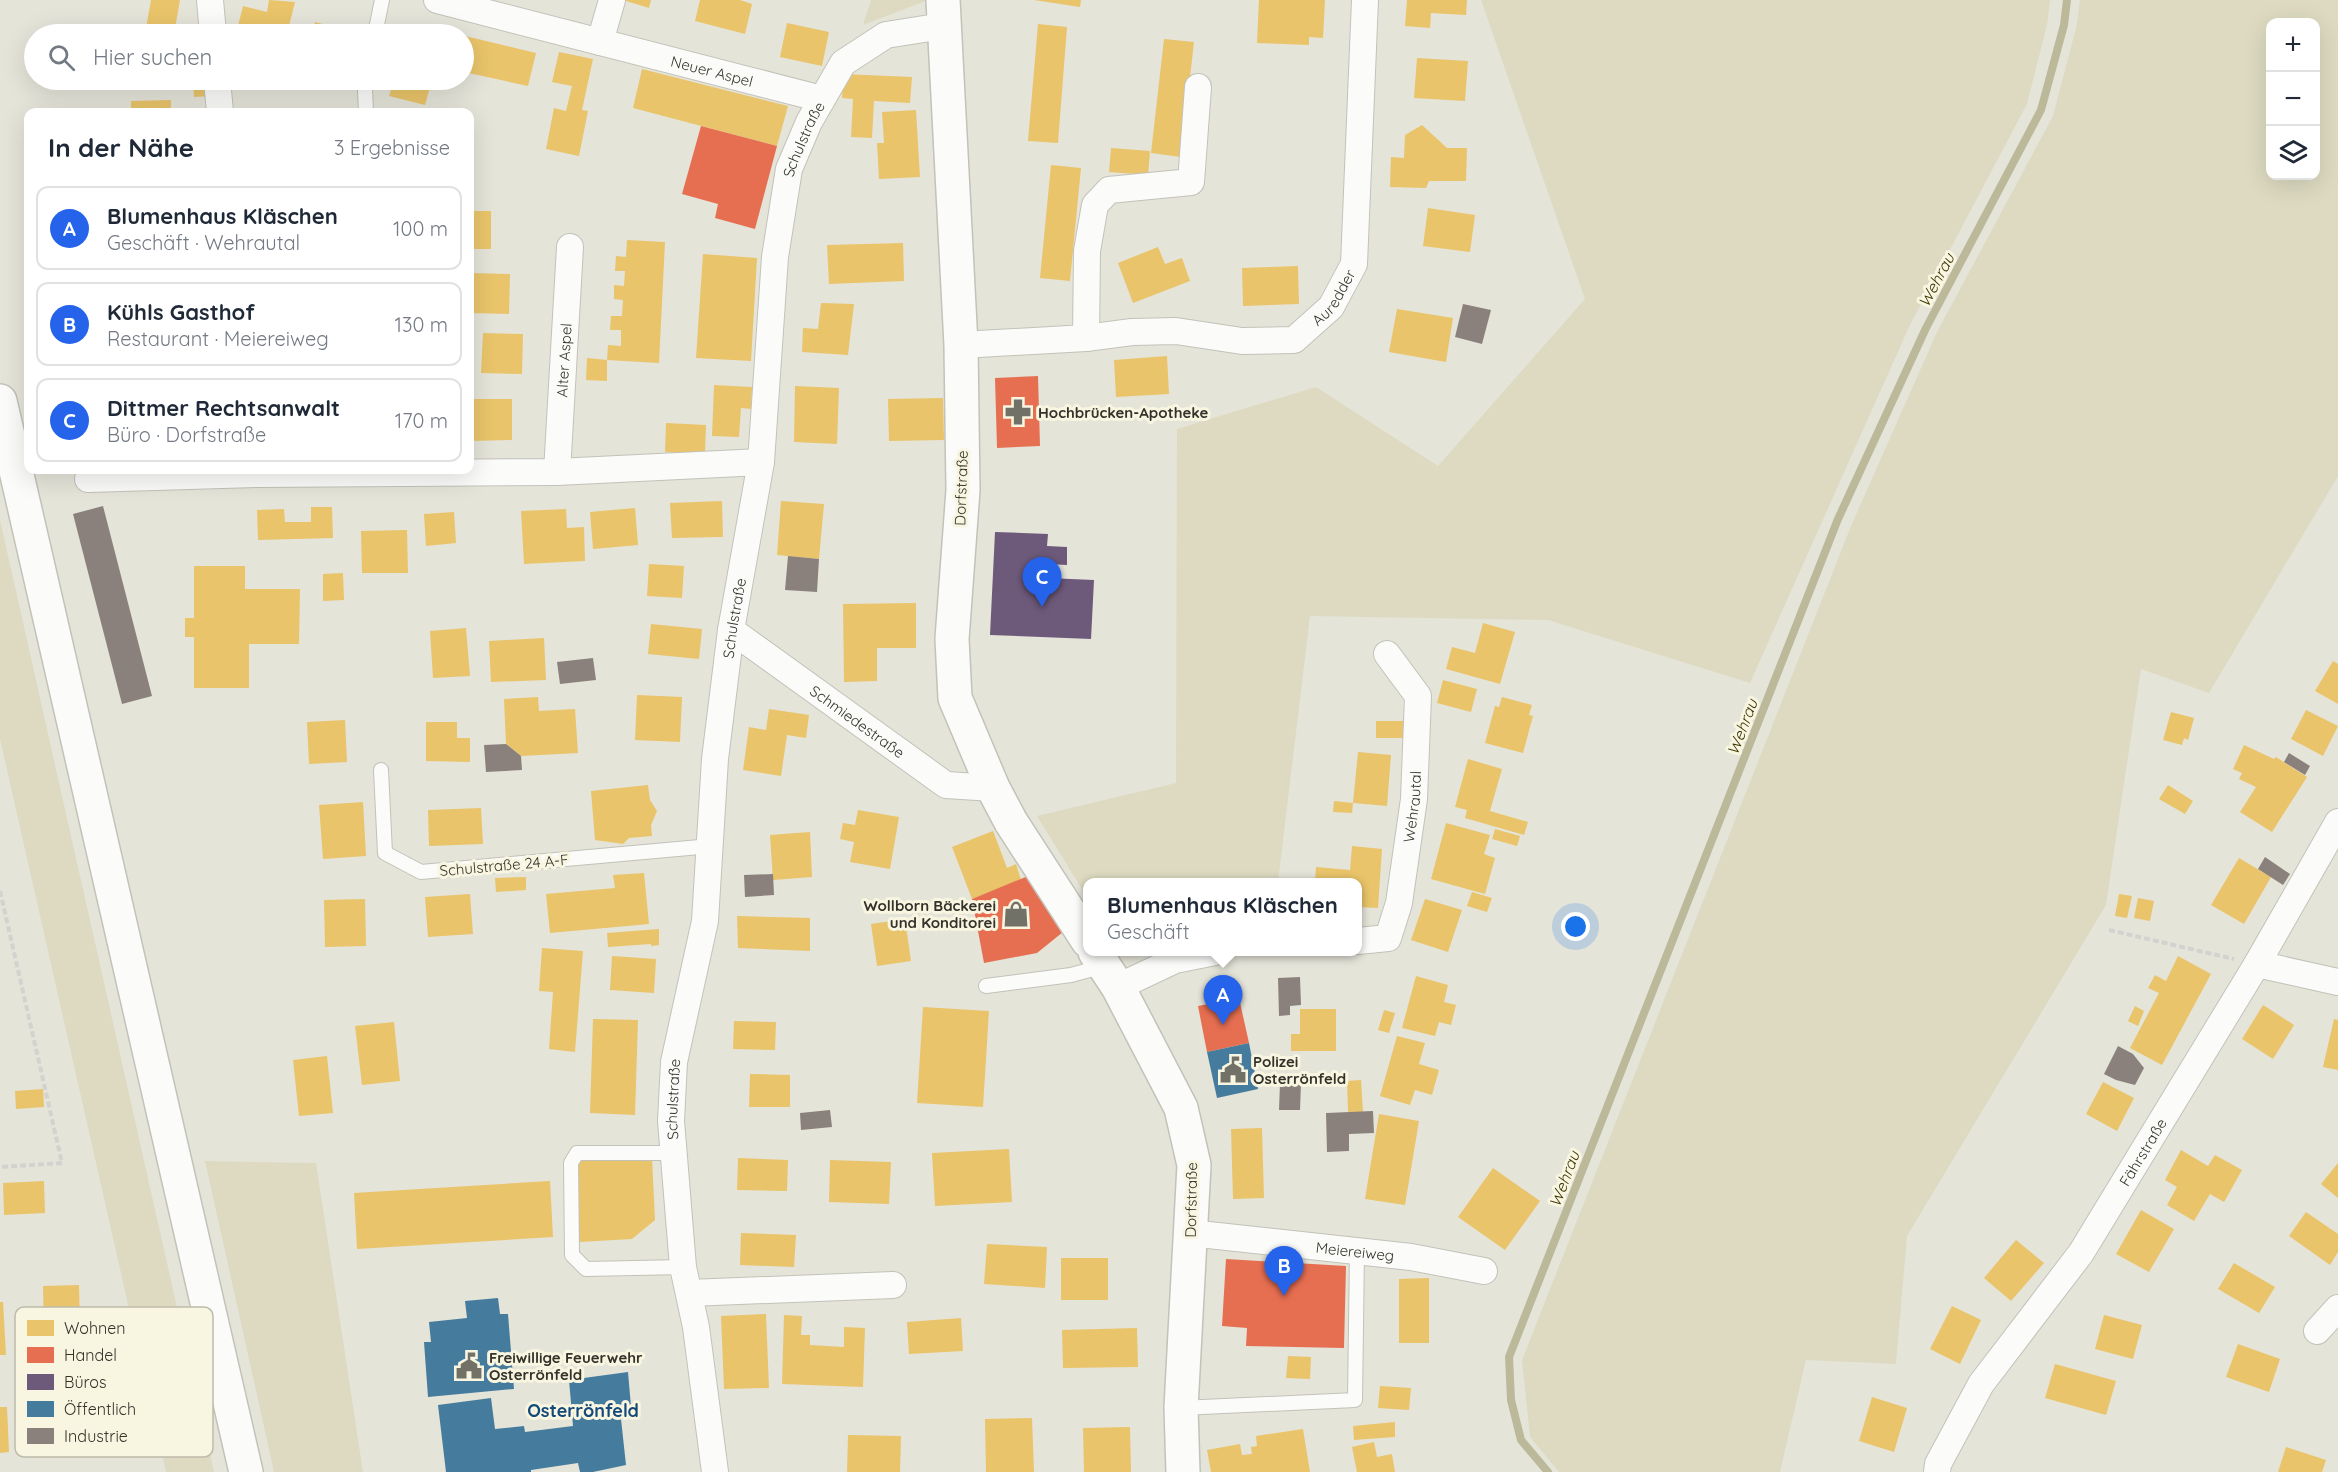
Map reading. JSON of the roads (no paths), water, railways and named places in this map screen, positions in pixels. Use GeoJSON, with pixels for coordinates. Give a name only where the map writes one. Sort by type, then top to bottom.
{"type":"FeatureCollection","features":[{"type":"Feature","properties":{"kind":"main road","name":"Dorfstraße"},"geometry":{"type":"LineString","coordinates":[[943,13],[961,345],[963,489],[952,639],[955,698],[993,788],[1011,822],[1083,933]]}},
{"type":"Feature","properties":{"kind":"main road"},"geometry":{"type":"LineString","coordinates":[[0,401],[208,1307]]}},
{"type":"Feature","properties":{"kind":"main road","name":"Dorfstraße"},"geometry":{"type":"LineString","coordinates":[[1101,961],[1181,1108],[1194,1165],[1181,1408],[1183,1472]]}},
{"type":"Feature","properties":{"kind":"main road"},"geometry":{"type":"LineString","coordinates":[[213,1328],[246,1472]]}},
{"type":"Feature","properties":{"kind":"street"},"geometry":{"type":"LineString","coordinates":[[210,0],[212,24]]}},
{"type":"Feature","properties":{"kind":"street","name":"Neuer Aspel"},"geometry":{"type":"LineString","coordinates":[[437,0],[822,99]]}},
{"type":"Feature","properties":{"kind":"street"},"geometry":{"type":"LineString","coordinates":[[600,42],[612,0]]}},
{"type":"Feature","properties":{"kind":"street","name":"Auredder"},"geometry":{"type":"LineString","coordinates":[[961,345],[1086,338],[1132,332],[1176,331],[1242,341],[1294,340],[1331,307],[1354,264],[1365,0]]}},
{"type":"Feature","properties":{"kind":"street","name":"Schulstraße"},"geometry":{"type":"LineString","coordinates":[[716,1472],[696,1326],[683,1267],[671,1121],[674,1062],[705,921],[715,759],[732,630],[761,462],[775,257],[789,169],[809,122],[843,63],[886,35],[943,13]]}},
{"type":"Feature","properties":{"kind":"street"},"geometry":{"type":"LineString","coordinates":[[1086,338],[1087,251],[1095,205],[1109,190],[1191,182],[1198,87]]}},
{"type":"Feature","properties":{"kind":"street"},"geometry":{"type":"LineString","coordinates":[[218,90],[220,108]]}},
{"type":"Feature","properties":{"kind":"street","name":"Alter Aspel"},"geometry":{"type":"LineString","coordinates":[[557,472],[570,247]]}},
{"type":"Feature","properties":{"kind":"street"},"geometry":{"type":"LineString","coordinates":[[474,472],[557,472],[761,462]]}},
{"type":"Feature","properties":{"kind":"street"},"geometry":{"type":"LineString","coordinates":[[88,479],[209,474]]}},
{"type":"Feature","properties":{"kind":"street","name":"Schmiedestraße"},"geometry":{"type":"LineString","coordinates":[[732,630],[946,785],[993,788]]}},
{"type":"Feature","properties":{"kind":"street","name":"Wehrautal"},"geometry":{"type":"LineString","coordinates":[[1362,941],[1389,938],[1399,903],[1414,799],[1418,696],[1387,654]]}},
{"type":"Feature","properties":{"kind":"street","name":"Fährstraße"},"geometry":{"type":"LineString","coordinates":[[1937,1472],[1938,1464],[1981,1384],[2081,1253],[2257,964],[2338,822]]}},
{"type":"Feature","properties":{"kind":"street"},"geometry":{"type":"LineString","coordinates":[[1101,961],[1175,960],[1193,956]]}},
{"type":"Feature","properties":{"kind":"street"},"geometry":{"type":"LineString","coordinates":[[2257,964],[2338,982]]}},
{"type":"Feature","properties":{"kind":"street","name":"Meiereiweg"},"geometry":{"type":"LineString","coordinates":[[1190,1233],[1411,1257],[1484,1271]]}},
{"type":"Feature","properties":{"kind":"street"},"geometry":{"type":"LineString","coordinates":[[689,1293],[893,1285]]}},
{"type":"Feature","properties":{"kind":"street"},"geometry":{"type":"LineString","coordinates":[[2316,1331],[2338,1308]]}},
{"type":"Feature","properties":{"kind":"lane"},"geometry":{"type":"LineString","coordinates":[[377,24],[382,0]]}},
{"type":"Feature","properties":{"kind":"lane"},"geometry":{"type":"LineString","coordinates":[[364,90],[366,108]]}},
{"type":"Feature","properties":{"kind":"lane","name":"Schulstraße 24 A-F"},"geometry":{"type":"LineString","coordinates":[[381,770],[385,853],[421,872],[711,846]]}},
{"type":"Feature","properties":{"kind":"lane"},"geometry":{"type":"LineString","coordinates":[[986,986],[1071,975],[1101,961]]}},
{"type":"Feature","properties":{"kind":"lane"},"geometry":{"type":"LineString","coordinates":[[674,1153],[577,1153],[571,1162],[572,1255],[586,1269],[683,1267]]}},
{"type":"Feature","properties":{"kind":"lane"},"geometry":{"type":"LineString","coordinates":[[1181,1408],[1355,1400],[1357,1251]]}},
{"type":"Feature","properties":{"kind":"waterway","name":"Wehrau"},"geometry":{"type":"LineString","coordinates":[[1548,1472],[1521,1440],[1511,1400],[1509,1357],[1838,519],[1926,328],[2041,110],[2064,25],[2067,0]]}},
{"type":"Feature","properties":{"kind":"place","name":"Hochbrücken-Apotheke"},"geometry":{"type":"Point","coordinates":[1018,412]}},
{"type":"Feature","properties":{"kind":"place","name":"Dittmer Rechtsanwalt"},"geometry":{"type":"Point","coordinates":[1042,607]}},
{"type":"Feature","properties":{"kind":"place","name":"Wollborn Bäckerei und Konditorei"},"geometry":{"type":"Point","coordinates":[1016,914]}},
{"type":"Feature","properties":{"kind":"place","name":"Blumenhaus Kläschen"},"geometry":{"type":"Point","coordinates":[1223,1025]}},
{"type":"Feature","properties":{"kind":"place","name":"Polizei Osterrönfeld"},"geometry":{"type":"Point","coordinates":[1233,1070]}},
{"type":"Feature","properties":{"kind":"place","name":"Kühls Gasthof"},"geometry":{"type":"Point","coordinates":[1284,1296]}},
{"type":"Feature","properties":{"kind":"place","name":"Freiwillige Feuerwehr Osterrönfeld"},"geometry":{"type":"Point","coordinates":[469,1366]}},
{"type":"Feature","properties":{"kind":"district","name":"Osterrönfeld"},"geometry":{"type":"Point","coordinates":[583,1410]}}]}
